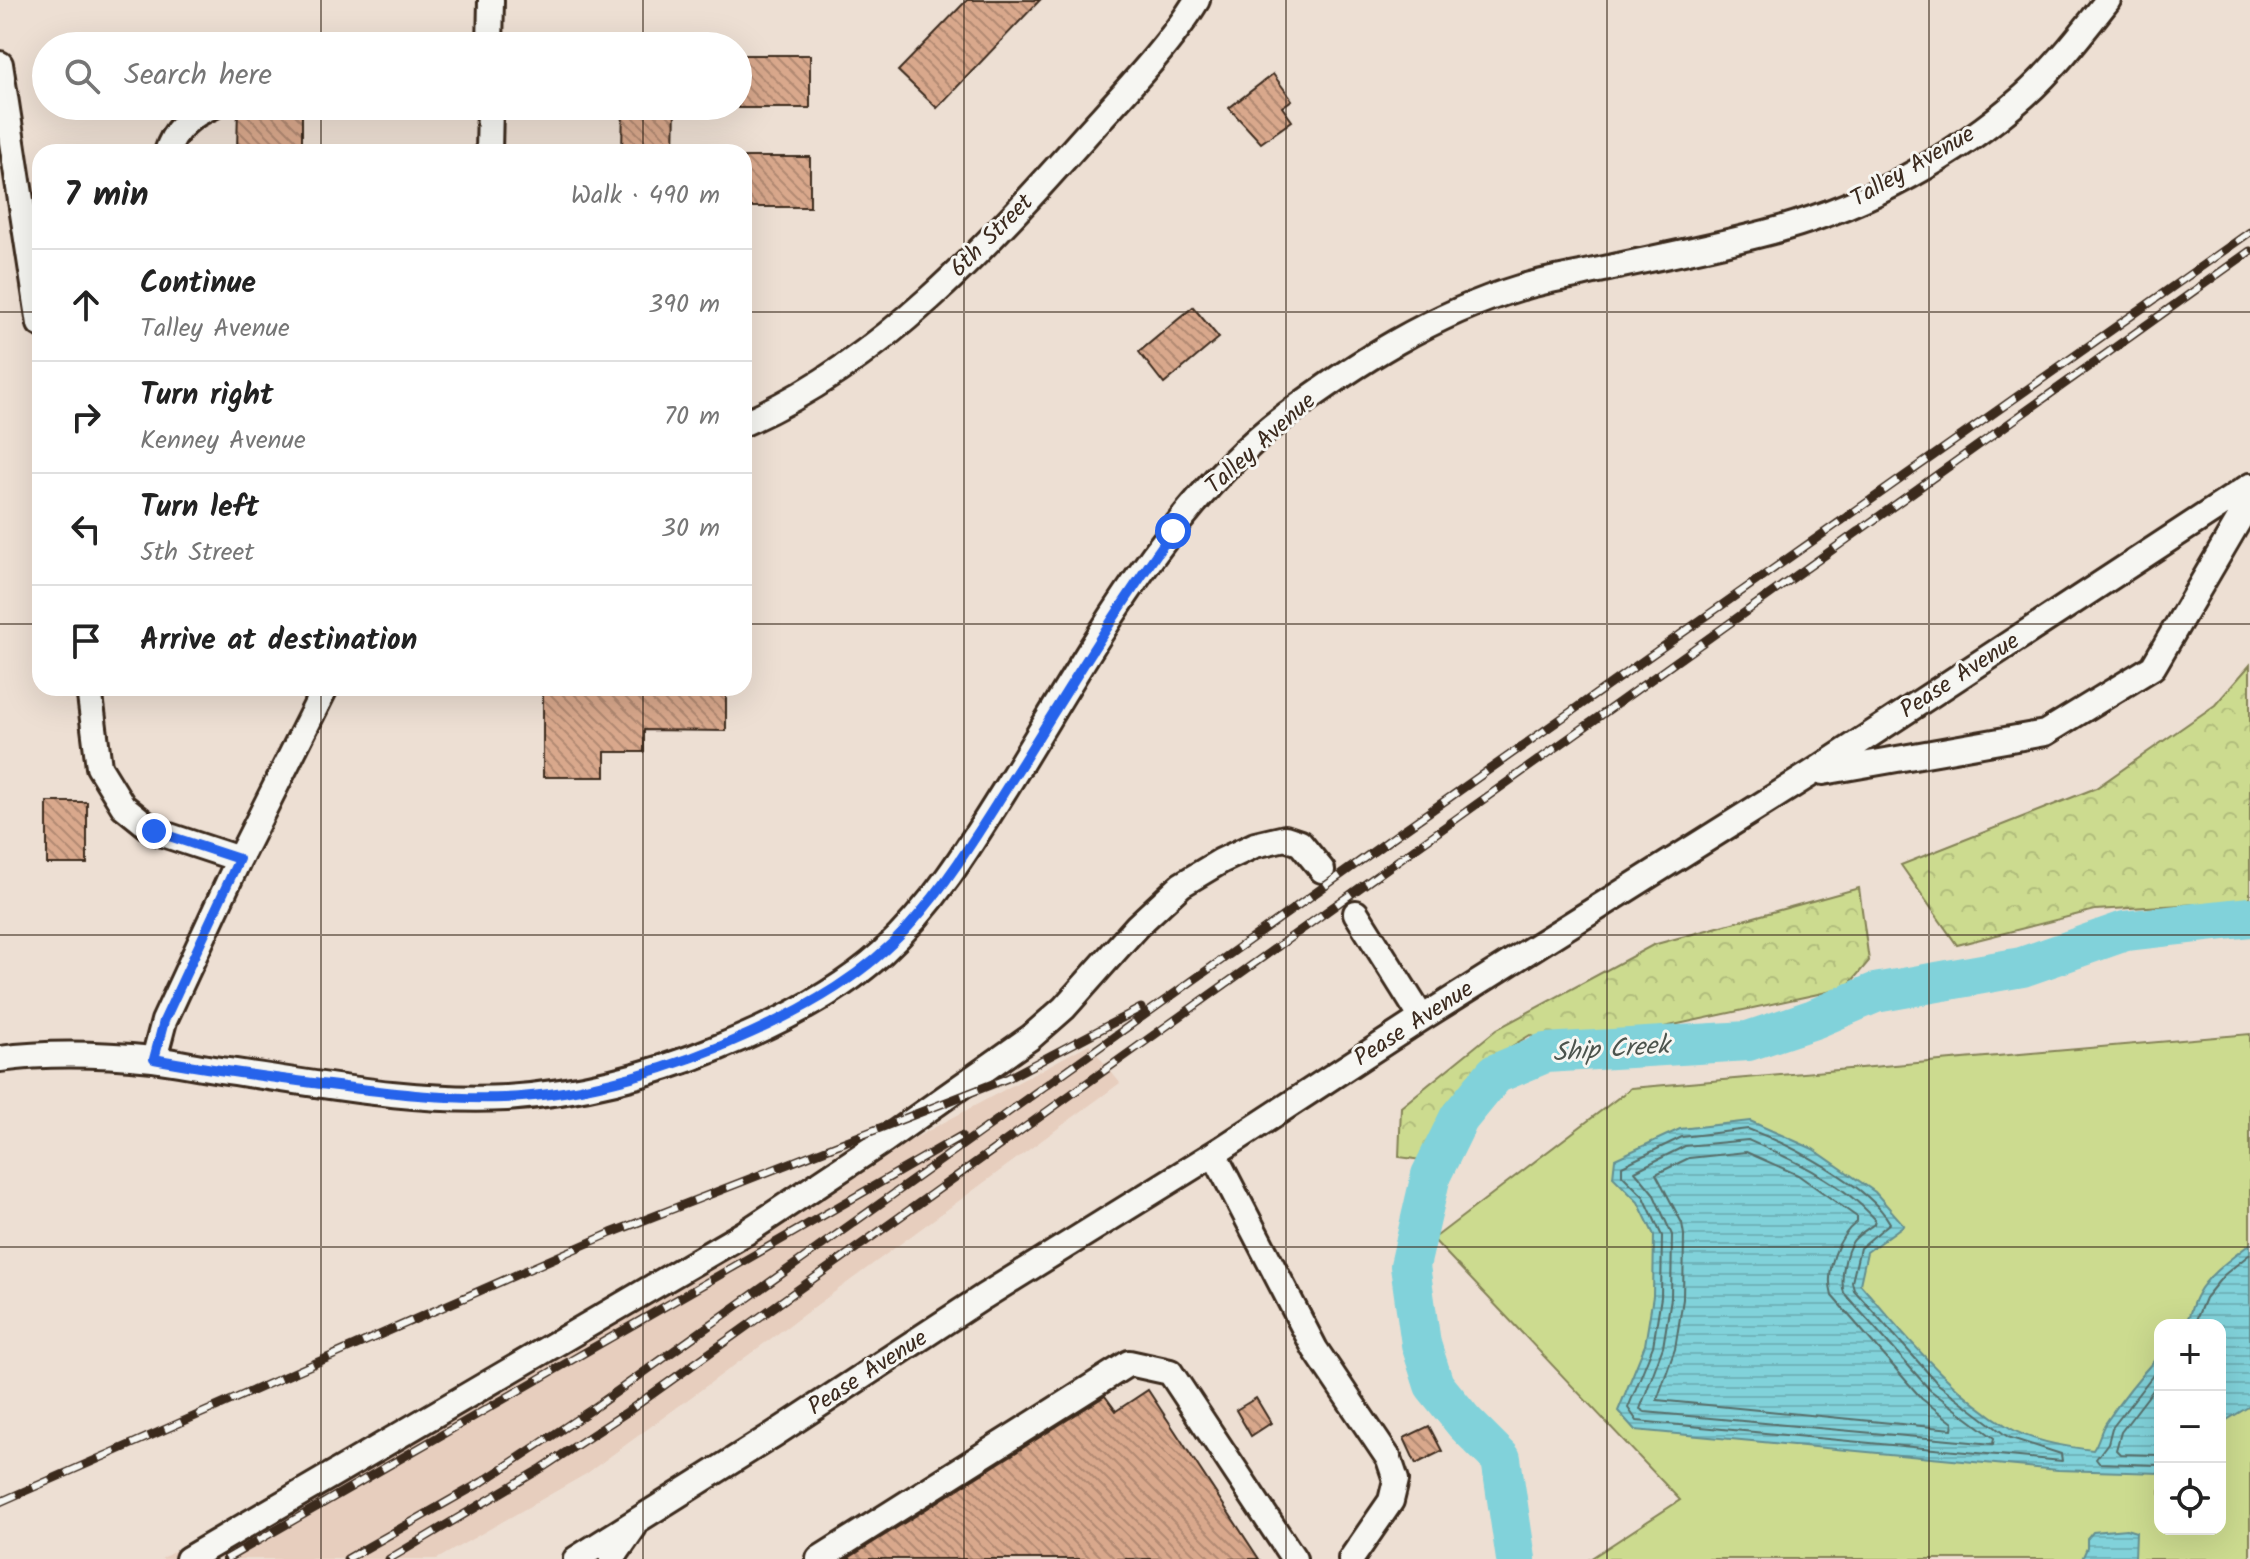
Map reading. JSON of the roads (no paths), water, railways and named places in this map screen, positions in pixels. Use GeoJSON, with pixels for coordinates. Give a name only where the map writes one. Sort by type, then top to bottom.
{"type":"FeatureCollection","features":[{"type":"Feature","properties":{"kind":"street"},"geometry":{"type":"LineString","coordinates":[[490,32],[491,0]]}},
{"type":"Feature","properties":{"kind":"street","name":"6th Street"},"geometry":{"type":"LineString","coordinates":[[752,420],[779,408],[858,356],[908,317],[983,247],[1109,109],[1197,0]]}},
{"type":"Feature","properties":{"kind":"street","name":"Talley Avenue"},"geometry":{"type":"LineString","coordinates":[[0,1059],[81,1056],[154,1059],[428,1097],[507,1098],[585,1087],[654,1071],[787,1017],[851,979],[910,925],[961,861],[1127,596],[1173,531],[1218,477],[1275,423],[1340,375],[1455,312],[1519,288],[1777,230],[1830,213],[1884,189],[1951,151],[2024,95],[2076,41],[2108,0]]}},
{"type":"Feature","properties":{"kind":"street"},"geometry":{"type":"LineString","coordinates":[[0,64],[32,272]]}},
{"type":"Feature","properties":{"kind":"street"},"geometry":{"type":"LineString","coordinates":[[169,144],[188,120]]}},
{"type":"Feature","properties":{"kind":"street"},"geometry":{"type":"LineString","coordinates":[[489,144],[490,120]]}},
{"type":"Feature","properties":{"kind":"street","name":"Pease Avenue"},"geometry":{"type":"LineString","coordinates":[[576,1559],[983,1297],[1214,1154],[1422,1018],[1812,773],[2250,486]]}},
{"type":"Feature","properties":{"kind":"street"},"geometry":{"type":"LineString","coordinates":[[1812,773],[2045,733],[2153,667],[2250,501]]}},
{"type":"Feature","properties":{"kind":"street"},"geometry":{"type":"LineString","coordinates":[[90,696],[99,767],[123,806],[154,831],[239,859]]}},
{"type":"Feature","properties":{"kind":"street"},"geometry":{"type":"LineString","coordinates":[[154,1059],[164,1021],[239,859],[321,696]]}},
{"type":"Feature","properties":{"kind":"street"},"geometry":{"type":"LineString","coordinates":[[188,1559],[745,1233],[885,1140],[1031,1037],[1064,1008],[1137,926],[1181,885],[1255,845],[1285,838],[1300,843],[1322,870]]}},
{"type":"Feature","properties":{"kind":"street"},"geometry":{"type":"LineString","coordinates":[[1356,913],[1422,1018]]}},
{"type":"Feature","properties":{"kind":"street"},"geometry":{"type":"LineString","coordinates":[[1214,1154],[1315,1349],[1389,1459],[1393,1470],[1396,1480],[1391,1501],[1351,1559]]}},
{"type":"Feature","properties":{"kind":"street"},"geometry":{"type":"LineString","coordinates":[[819,1559],[1129,1363],[1170,1372],[1294,1559]]}},
{"type":"Feature","properties":{"kind":"street"},"geometry":{"type":"LineString","coordinates":[[612,1559],[640,1518]]}},
{"type":"Feature","properties":{"kind":"water"},"geometry":{"type":"Polygon","coordinates":[[[1750,1121],[1813,1149],[1875,1192],[1904,1225],[1867,1252],[1860,1284],[1948,1380],[1988,1414],[2019,1433],[2093,1450],[2113,1412],[2154,1361],[2154,1473],[2058,1470],[1635,1430],[1618,1411],[1645,1345],[1653,1296],[1654,1235],[1638,1202],[1613,1177],[1615,1159],[1680,1129],[1750,1121]]]}},
{"type":"Feature","properties":{"kind":"water"},"geometry":{"type":"Polygon","coordinates":[[[2250,1244],[2250,1406],[2226,1420],[2226,1319],[2187,1319],[2202,1287],[2250,1244]]]}},
{"type":"Feature","properties":{"kind":"water"},"geometry":{"type":"Polygon","coordinates":[[[2126,1529],[2136,1532],[2135,1559],[2082,1559],[2087,1539],[2093,1532],[2126,1529]]]}},
{"type":"Feature","properties":{"kind":"waterway","name":"Ship Creek"},"geometry":{"type":"LineString","coordinates":[[1516,1559],[1501,1459],[1464,1422],[1434,1385],[1421,1344],[1410,1266],[1431,1175],[1459,1118],[1495,1074],[1545,1053],[1748,1041],[1814,1019],[1875,993],[2022,967],[2125,931],[2250,917]]}},
{"type":"Feature","properties":{"kind":"railway"},"geometry":{"type":"LineString","coordinates":[[347,1559],[482,1482],[591,1410],[1405,829],[2250,232]]}},
{"type":"Feature","properties":{"kind":"railway"},"geometry":{"type":"LineString","coordinates":[[389,1559],[542,1468],[627,1412],[2250,251]]}},
{"type":"Feature","properties":{"kind":"railway"},"geometry":{"type":"LineString","coordinates":[[0,1502],[611,1233],[1008,1078],[1141,1008]]}},
{"type":"Feature","properties":{"kind":"railway"},"geometry":{"type":"LineString","coordinates":[[226,1559],[961,1136]]}}]}
